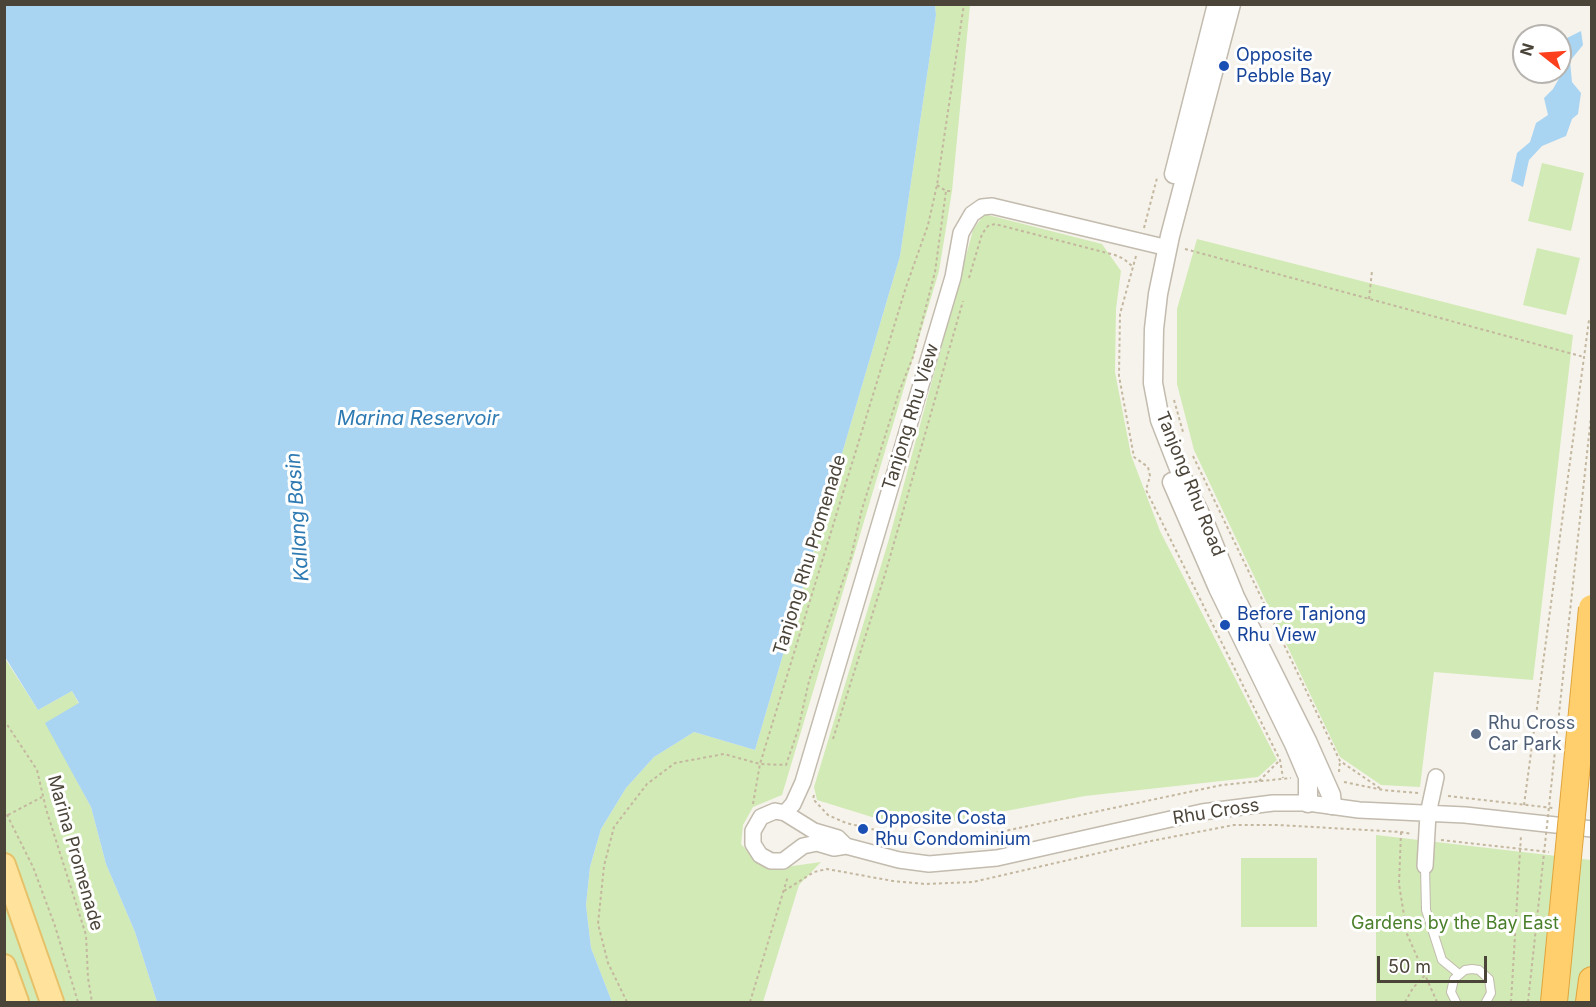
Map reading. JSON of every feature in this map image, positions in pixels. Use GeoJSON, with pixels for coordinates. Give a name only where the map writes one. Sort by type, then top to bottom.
{"type":"FeatureCollection","features":[{"type":"Feature","properties":{"kind":"highway"},"geometry":{"type":"LineString","coordinates":[[1554,1002],[1592,608]]}},
{"type":"Feature","properties":{"kind":"highway"},"geometry":{"type":"LineString","coordinates":[[1589,1002],[1592,980]]}},
{"type":"Feature","properties":{"kind":"main road"},"geometry":{"type":"LineString","coordinates":[[4,865],[52,1002]]}},
{"type":"Feature","properties":{"kind":"main road"},"geometry":{"type":"LineString","coordinates":[[4,966],[17,1002]]}},
{"type":"Feature","properties":{"kind":"street","name":"Tanjong Rhu Road"},"geometry":{"type":"LineString","coordinates":[[1202,92],[1217,4]]}},
{"type":"Feature","properties":{"kind":"street","name":"Tanjong Rhu Road"},"geometry":{"type":"LineString","coordinates":[[1231,4],[1202,92],[1159,242],[1142,358],[1142,376],[1152,434],[1218,588],[1308,777],[1308,803]]}},
{"type":"Feature","properties":{"kind":"street","name":"Tanjong Rhu View"},"geometry":{"type":"LineString","coordinates":[[785,813],[793,804],[803,782],[953,278],[961,233],[972,214],[982,207],[992,206],[1159,242]]}},
{"type":"Feature","properties":{"kind":"street","name":"Tanjong Rhu Road"},"geometry":{"type":"LineString","coordinates":[[1159,242],[1153,383],[1160,420],[1185,484],[1207,528],[1235,597],[1307,741],[1331,795],[1332,806]]}},
{"type":"Feature","properties":{"kind":"street"},"geometry":{"type":"LineString","coordinates":[[1425,866],[1428,814],[1436,777]]}},
{"type":"Feature","properties":{"kind":"street","name":"Rhu Cross"},"geometry":{"type":"LineString","coordinates":[[753,831],[753,844],[760,855],[771,861],[783,861],[802,846],[817,843],[834,848],[846,846],[898,860],[929,864],[997,858],[1202,812],[1273,803],[1308,803],[1359,810],[1465,815],[1592,829]]}},
{"type":"Feature","properties":{"kind":"street"},"geometry":{"type":"LineString","coordinates":[[753,831],[761,817],[775,811],[785,813]]}},
{"type":"Feature","properties":{"kind":"street","name":"Rhu Cross"},"geometry":{"type":"LineString","coordinates":[[785,813],[814,831],[838,838],[846,846]]}},
{"type":"Feature","properties":{"kind":"lane"},"geometry":{"type":"LineString","coordinates":[[1425,866],[1426,910],[1442,960],[1459,974]]}},
{"type":"Feature","properties":{"kind":"lane"},"geometry":{"type":"LineString","coordinates":[[1456,1002],[1451,992],[1452,985],[1459,974],[1472,969],[1485,974],[1491,986],[1491,993],[1486,1002]]}},
{"type":"Feature","properties":{"kind":"path","name":"Tanjong Rhu Promenade"},"geometry":{"type":"LineString","coordinates":[[753,831],[753,805],[760,764],[906,287],[928,225],[937,185],[964,4]]}},
{"type":"Feature","properties":{"kind":"path"},"geometry":{"type":"LineString","coordinates":[[937,185],[946,191],[952,191]]}},
{"type":"Feature","properties":{"kind":"path"},"geometry":{"type":"LineString","coordinates":[[627,1002],[608,963],[598,924],[604,866],[614,827],[648,784],[675,763],[724,754],[760,764],[786,765],[809,681],[851,557],[862,509],[899,392],[913,357],[935,272],[946,191]]}},
{"type":"Feature","properties":{"kind":"path"},"geometry":{"type":"LineString","coordinates":[[969,279],[982,234],[988,226],[995,224],[1115,255],[1132,266]]}},
{"type":"Feature","properties":{"kind":"path"},"geometry":{"type":"LineString","coordinates":[[1283,778],[1280,760],[1255,712],[1244,683],[1146,490],[1150,476],[1148,467],[1134,457],[1119,376],[1120,314],[1132,266],[1159,242],[1584,357]]}},
{"type":"Feature","properties":{"kind":"path"},"geometry":{"type":"LineString","coordinates":[[1369,299],[1372,271]]}},
{"type":"Feature","properties":{"kind":"path"},"geometry":{"type":"LineString","coordinates":[[830,748],[886,571],[963,302]]}},
{"type":"Feature","properties":{"kind":"path"},"geometry":{"type":"LineString","coordinates":[[1511,1002],[1519,848],[1524,805],[1588,320],[1592,320]]}},
{"type":"Feature","properties":{"kind":"path"},"geometry":{"type":"LineString","coordinates":[[1174,400],[1184,432]]}},
{"type":"Feature","properties":{"kind":"path"},"geometry":{"type":"LineString","coordinates":[[1528,1002],[1592,407]]}},
{"type":"Feature","properties":{"kind":"path"},"geometry":{"type":"LineString","coordinates":[[1192,453],[1341,761],[1383,790]]}},
{"type":"Feature","properties":{"kind":"path","name":"Marina Promenade"},"geometry":{"type":"LineString","coordinates":[[4,720],[37,770],[43,797],[86,936],[88,978],[92,1002]]}},
{"type":"Feature","properties":{"kind":"path"},"geometry":{"type":"LineString","coordinates":[[1259,781],[1280,760]]}},
{"type":"Feature","properties":{"kind":"path"},"geometry":{"type":"LineString","coordinates":[[1341,761],[1339,781],[1383,790],[1558,808]]}},
{"type":"Feature","properties":{"kind":"path"},"geometry":{"type":"LineString","coordinates":[[816,792],[813,799],[828,815],[846,823],[918,840],[967,839],[1222,785],[1308,777]]}},
{"type":"Feature","properties":{"kind":"path"},"geometry":{"type":"LineString","coordinates":[[8,815],[43,797]]}},
{"type":"Feature","properties":{"kind":"path"},"geometry":{"type":"LineString","coordinates":[[4,809],[33,867],[55,926],[78,1002]]}},
{"type":"Feature","properties":{"kind":"path"},"geometry":{"type":"LineString","coordinates":[[784,891],[814,872],[827,869],[924,884],[973,882],[1151,841],[1234,825],[1278,825],[1401,832],[1519,848]]}},
{"type":"Feature","properties":{"kind":"path"},"geometry":{"type":"LineString","coordinates":[[1401,832],[1399,884],[1407,934],[1437,1002]]}},
{"type":"Feature","properties":{"kind":"path"},"geometry":{"type":"LineString","coordinates":[[750,1002],[794,854]]}},
{"type":"Feature","properties":{"kind":"path"},"geometry":{"type":"LineString","coordinates":[[1405,1002],[1413,988],[1425,975]]}},
{"type":"Feature","properties":{"kind":"green space"},"geometry":{"type":"Polygon","coordinates":[[[935,5],[970,5],[952,191],[939,271],[782,795],[753,807],[743,825],[741,844],[757,862],[778,868],[821,862],[799,885],[763,1002],[612,1002],[591,948],[586,905],[590,867],[601,829],[626,788],[654,757],[694,732],[755,750],[900,256],[936,15],[935,5]]]}},
{"type":"Feature","properties":{"kind":"green space"},"geometry":{"type":"Polygon","coordinates":[[[1542,163],[1584,173],[1571,231],[1528,221],[1542,163]]]}},
{"type":"Feature","properties":{"kind":"green space"},"geometry":{"type":"Polygon","coordinates":[[[984,214],[1102,244],[1121,271],[1116,309],[1115,372],[1131,455],[1160,531],[1277,760],[1258,777],[1085,796],[937,824],[888,822],[817,800],[814,787],[889,539],[973,230],[984,214]]]}},
{"type":"Feature","properties":{"kind":"green space"},"geometry":{"type":"Polygon","coordinates":[[[1197,239],[1573,335],[1533,680],[1434,672],[1420,787],[1381,785],[1340,757],[1194,450],[1177,384],[1177,309],[1197,239]]]}},
{"type":"Feature","properties":{"kind":"green space"},"geometry":{"type":"Polygon","coordinates":[[[1537,248],[1580,258],[1566,315],[1523,305],[1537,248]]]}},
{"type":"Feature","properties":{"kind":"green space"},"geometry":{"type":"Polygon","coordinates":[[[4,657],[38,710],[72,691],[79,704],[46,723],[91,807],[106,864],[135,932],[157,1002],[5,1002],[4,657]]]}},
{"type":"Feature","properties":{"kind":"green space","name":"Gardens by the Bay East"},"geometry":{"type":"Polygon","coordinates":[[[1376,835],[1591,860],[1591,1002],[1376,1002],[1376,835]]]}},
{"type":"Feature","properties":{"kind":"green space"},"geometry":{"type":"Polygon","coordinates":[[[1241,858],[1317,858],[1317,927],[1241,927],[1241,858]]]}},
{"type":"Feature","properties":{"kind":"water","name":"Marina Reservoir"},"geometry":{"type":"Polygon","coordinates":[[[5,4],[935,5],[936,15],[900,256],[755,750],[694,732],[654,757],[626,788],[601,829],[590,867],[586,905],[591,948],[612,1002],[157,1002],[135,932],[106,864],[91,807],[45,723],[79,703],[72,691],[38,710],[5,657],[5,4]]]}},
{"type":"Feature","properties":{"kind":"water"},"geometry":{"type":"Polygon","coordinates":[[[1581,31],[1583,45],[1572,59],[1572,36],[1581,31]]]}},
{"type":"Feature","properties":{"kind":"water"},"geometry":{"type":"Polygon","coordinates":[[[1572,82],[1581,93],[1578,114],[1572,119],[1566,136],[1542,146],[1529,160],[1523,187],[1511,181],[1517,153],[1530,142],[1536,123],[1548,115],[1544,98],[1556,84],[1572,84],[1572,82]]]}},
{"type":"Feature","properties":{"kind":"place","name":"Opposite Pebble Bay"},"geometry":{"type":"Point","coordinates":[1224,66]}},
{"type":"Feature","properties":{"kind":"place","name":"Before Tanjong Rhu View"},"geometry":{"type":"Point","coordinates":[1225,625]}},
{"type":"Feature","properties":{"kind":"place","name":"Rhu Cross Car Park"},"geometry":{"type":"Point","coordinates":[1476,734]}},
{"type":"Feature","properties":{"kind":"place","name":"Opposite Costa Rhu Condominium"},"geometry":{"type":"Point","coordinates":[863,829]}},
{"type":"Feature","properties":{"kind":"water label","name":"Kallang Basin"},"geometry":{"type":"Point","coordinates":[298,517]}}]}
